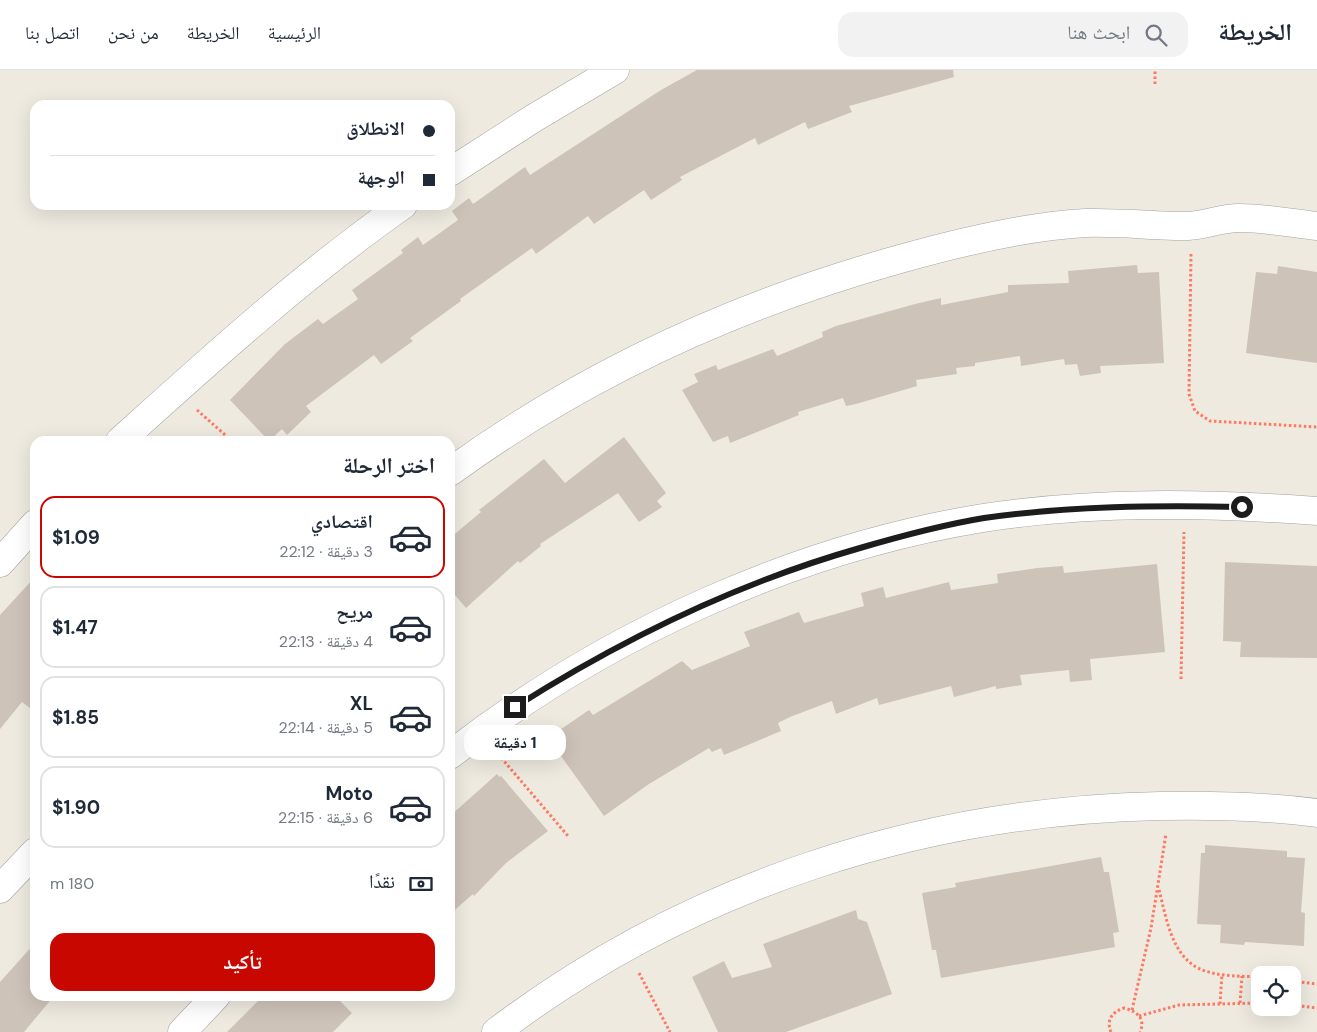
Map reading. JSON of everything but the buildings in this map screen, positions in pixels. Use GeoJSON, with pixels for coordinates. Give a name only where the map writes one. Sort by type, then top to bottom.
{"type":"FeatureCollection","features":[{"type":"Feature","properties":{"kind":"street"},"geometry":{"type":"LineString","coordinates":[[455,169],[534,118],[615,70]]}},
{"type":"Feature","properties":{"kind":"street"},"geometry":{"type":"LineString","coordinates":[[125,436],[243,330],[312,273],[396,210]]}},
{"type":"Feature","properties":{"kind":"street"},"geometry":{"type":"LineString","coordinates":[[455,469],[525,420],[588,383],[654,349],[721,319],[862,269],[936,249],[1001,235],[1086,223],[1191,226],[1238,218],[1317,226]]}},
{"type":"Feature","properties":{"kind":"street"},"geometry":{"type":"LineString","coordinates":[[455,752],[480,732],[573,670],[650,628],[730,592],[813,562],[897,537],[983,518],[1089,508],[1261,507],[1317,511]]}},
{"type":"Feature","properties":{"kind":"street"},"geometry":{"type":"LineString","coordinates":[[0,563],[30,530]]}},
{"type":"Feature","properties":{"kind":"street"},"geometry":{"type":"LineString","coordinates":[[496,1032],[544,996],[648,933],[758,883],[843,854],[930,832],[1019,816],[1108,807],[1169,806],[1278,809],[1317,813]]}},
{"type":"Feature","properties":{"kind":"street"},"geometry":{"type":"LineString","coordinates":[[0,889],[30,857]]}},
{"type":"Feature","properties":{"kind":"street"},"geometry":{"type":"LineString","coordinates":[[182,1032],[211,1001]]}},
{"type":"Feature","properties":{"kind":"path"},"geometry":{"type":"LineString","coordinates":[[1155,70],[1155,84]]}},
{"type":"Feature","properties":{"kind":"path"},"geometry":{"type":"LineString","coordinates":[[1191,226],[1189,394],[1195,411],[1210,421],[1317,427]]}},
{"type":"Feature","properties":{"kind":"path"},"geometry":{"type":"LineString","coordinates":[[176,390],[227,436]]}},
{"type":"Feature","properties":{"kind":"path"},"geometry":{"type":"LineString","coordinates":[[1181,679],[1185,506]]}},
{"type":"Feature","properties":{"kind":"path"},"geometry":{"type":"LineString","coordinates":[[480,732],[568,836]]}},
{"type":"Feature","properties":{"kind":"path"},"geometry":{"type":"LineString","coordinates":[[1132,1010],[1158,887],[1169,806]]}},
{"type":"Feature","properties":{"kind":"path"},"geometry":{"type":"LineString","coordinates":[[1158,887],[1171,935],[1182,953],[1198,968],[1222,974],[1251,977]]}},
{"type":"Feature","properties":{"kind":"path"},"geometry":{"type":"LineString","coordinates":[[626,946],[670,1032]]}},
{"type":"Feature","properties":{"kind":"path"},"geometry":{"type":"LineString","coordinates":[[1220,1004],[1222,974]]}},
{"type":"Feature","properties":{"kind":"path"},"geometry":{"type":"LineString","coordinates":[[1240,1003],[1242,976]]}},
{"type":"Feature","properties":{"kind":"path"},"geometry":{"type":"LineString","coordinates":[[1301,982],[1317,984]]}},
{"type":"Feature","properties":{"kind":"path"},"geometry":{"type":"LineString","coordinates":[[1139,1016],[1179,1005],[1251,1003]]}},
{"type":"Feature","properties":{"kind":"path"},"geometry":{"type":"LineString","coordinates":[[1301,1006],[1317,1008]]}},
{"type":"Feature","properties":{"kind":"path"},"geometry":{"type":"LineString","coordinates":[[1110,1032],[1108,1022],[1112,1015],[1124,1008],[1132,1010],[1139,1016],[1142,1022],[1140,1032]]}},
{"type":"Feature","properties":{"kind":"route"},"geometry":{"type":"LineString","coordinates":[[515,707],[573,670],[650,628],[730,592],[813,562],[897,537],[983,518],[1054,510],[1124,506],[1242,507]]}}]}
